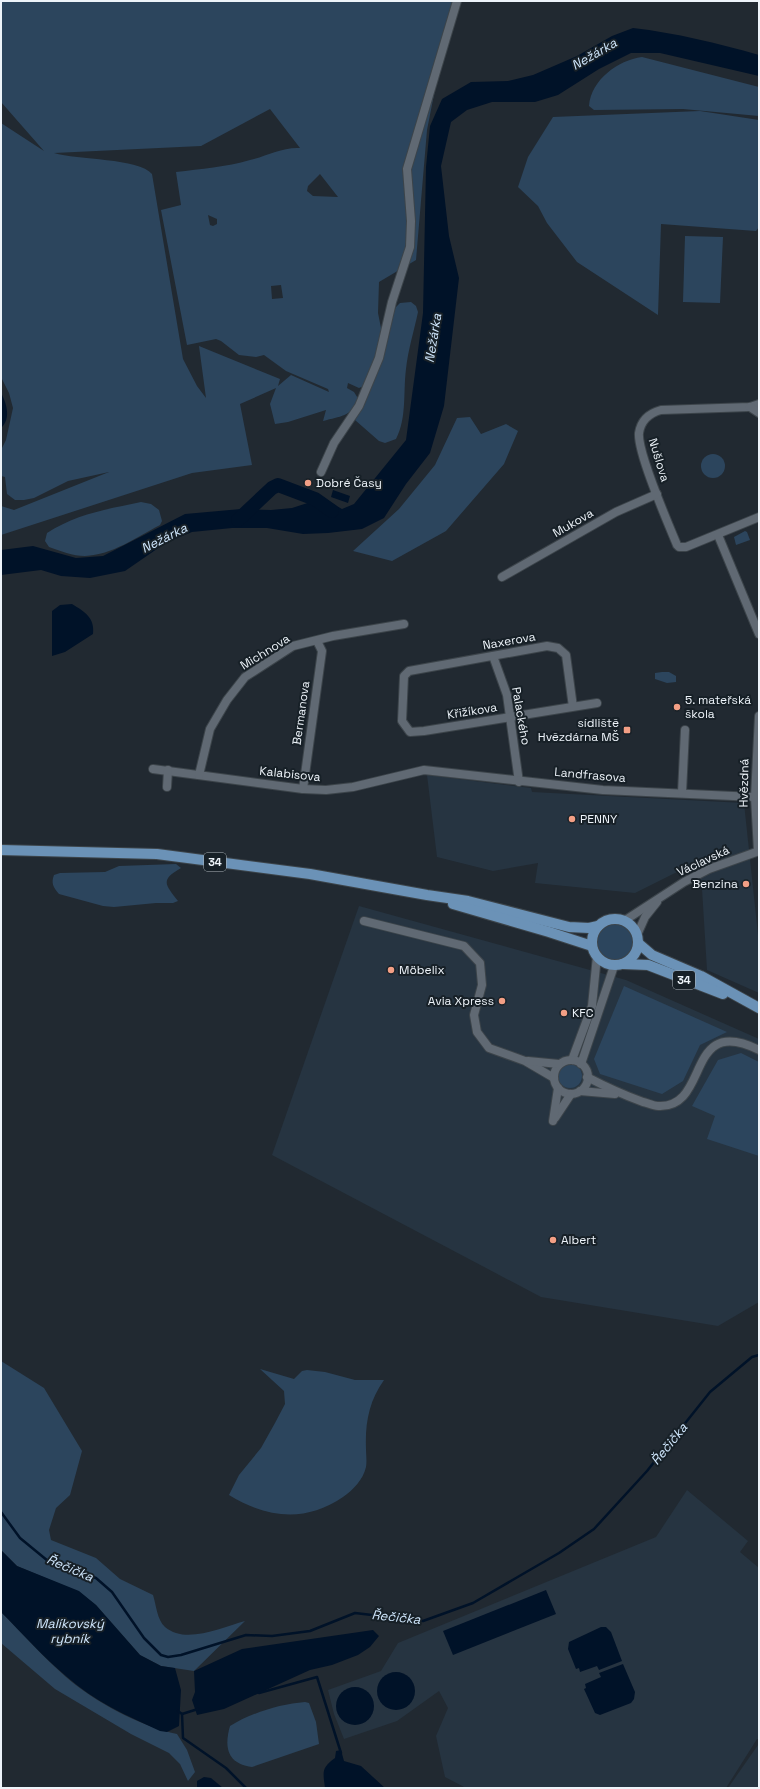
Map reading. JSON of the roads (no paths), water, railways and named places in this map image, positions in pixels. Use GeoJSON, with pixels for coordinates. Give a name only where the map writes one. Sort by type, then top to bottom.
{"type":"FeatureCollection","features":[{"type":"Feature","properties":{"kind":"main road","name":"34"},"geometry":{"type":"LineString","coordinates":[[1,850],[156,854],[310,874],[468,901],[569,926],[589,928],[598,926]]}},
{"type":"Feature","properties":{"kind":"main road","name":"34"},"geometry":{"type":"LineString","coordinates":[[426,895],[592,946]]}},
{"type":"Feature","properties":{"kind":"main road"},"geometry":{"type":"LineString","coordinates":[[610,920],[624,921],[633,928],[638,939],[635,955],[618,965],[604,963],[597,956],[592,946],[593,935],[598,926],[610,920]]}},
{"type":"Feature","properties":{"kind":"main road","name":"34"},"geometry":{"type":"LineString","coordinates":[[638,939],[652,955],[701,976],[744,1001]]}},
{"type":"Feature","properties":{"kind":"main road","name":"34"},"geometry":{"type":"LineString","coordinates":[[618,965],[648,965],[759,1008]]}},
{"type":"Feature","properties":{"kind":"street"},"geometry":{"type":"LineString","coordinates":[[321,472],[334,443],[359,406],[379,358],[392,302],[410,247],[411,221],[407,169],[457,1]]}},
{"type":"Feature","properties":{"kind":"street","name":"Nušlova"},"geometry":{"type":"LineString","coordinates":[[718,535],[686,547],[679,547],[677,545],[657,494],[639,440],[639,432],[646,417],[661,410],[750,407],[759,404]]}},
{"type":"Feature","properties":{"kind":"street"},"geometry":{"type":"LineString","coordinates":[[750,407],[759,413]]}},
{"type":"Feature","properties":{"kind":"street","name":"Mukova"},"geometry":{"type":"LineString","coordinates":[[502,577],[616,512],[657,494]]}},
{"type":"Feature","properties":{"kind":"street"},"geometry":{"type":"LineString","coordinates":[[759,517],[718,535],[759,634]]}},
{"type":"Feature","properties":{"kind":"street","name":"Michnova"},"geometry":{"type":"LineString","coordinates":[[200,775],[210,729],[227,700],[245,677],[293,646],[333,636],[404,624]]}},
{"type":"Feature","properties":{"kind":"street","name":"Bermanova"},"geometry":{"type":"LineString","coordinates":[[302,789],[322,652],[317,641]]}},
{"type":"Feature","properties":{"kind":"street","name":"Naxerova"},"geometry":{"type":"LineString","coordinates":[[404,676],[413,669],[547,646],[558,648],[566,656],[573,707]]}},
{"type":"Feature","properties":{"kind":"street","name":"Palackého"},"geometry":{"type":"LineString","coordinates":[[493,656],[507,696],[519,782]]}},
{"type":"Feature","properties":{"kind":"street","name":"Křižíkova"},"geometry":{"type":"LineString","coordinates":[[404,676],[402,722],[410,732],[597,703]]}},
{"type":"Feature","properties":{"kind":"street","name":"Hvězdná"},"geometry":{"type":"LineString","coordinates":[[759,716],[755,797],[759,851]]}},
{"type":"Feature","properties":{"kind":"street"},"geometry":{"type":"LineString","coordinates":[[682,793],[685,730]]}},
{"type":"Feature","properties":{"kind":"street","name":"Kalabisova"},"geometry":{"type":"LineString","coordinates":[[152,769],[302,789],[326,790],[353,787],[424,770]]}},
{"type":"Feature","properties":{"kind":"street"},"geometry":{"type":"LineString","coordinates":[[167,787],[168,770]]}},
{"type":"Feature","properties":{"kind":"street","name":"Landfrasova"},"geometry":{"type":"LineString","coordinates":[[424,770],[519,782],[603,790],[755,797]]}},
{"type":"Feature","properties":{"kind":"street","name":"Václavská"},"geometry":{"type":"LineString","coordinates":[[624,921],[709,869],[759,851]]}},
{"type":"Feature","properties":{"kind":"street","name":"Václavská"},"geometry":{"type":"LineString","coordinates":[[638,939],[645,917],[660,898]]}},
{"type":"Feature","properties":{"kind":"street"},"geometry":{"type":"LineString","coordinates":[[364,922],[464,946],[480,963],[482,985],[474,1015],[477,1032],[490,1048],[525,1061],[554,1078]]}},
{"type":"Feature","properties":{"kind":"street"},"geometry":{"type":"LineString","coordinates":[[572,1060],[592,1006],[597,956]]}},
{"type":"Feature","properties":{"kind":"street"},"geometry":{"type":"LineString","coordinates":[[581,1064],[618,965]]}},
{"type":"Feature","properties":{"kind":"street"},"geometry":{"type":"LineString","coordinates":[[525,1061],[559,1064],[572,1060],[581,1064],[587,1077],[618,1094],[658,1106],[672,1104],[684,1097],[692,1084],[703,1057],[717,1044],[731,1041],[745,1043],[759,1050]]}},
{"type":"Feature","properties":{"kind":"street"},"geometry":{"type":"LineString","coordinates":[[559,1064],[555,1070],[554,1078],[558,1088],[553,1121],[570,1094]]}},
{"type":"Feature","properties":{"kind":"street"},"geometry":{"type":"LineString","coordinates":[[580,1091],[584,1087],[587,1077]]}},
{"type":"Feature","properties":{"kind":"street"},"geometry":{"type":"LineString","coordinates":[[558,1088],[570,1094],[580,1091],[618,1094]]}},
{"type":"Feature","properties":{"kind":"water","name":"Nežárka"},"geometry":{"type":"Polygon","coordinates":[[[633,28],[696,39],[759,55],[759,76],[660,53],[631,53],[599,69],[558,95],[535,102],[492,102],[467,110],[451,122],[441,166],[449,236],[459,278],[444,406],[430,453],[406,484],[384,518],[362,529],[328,533],[303,534],[267,528],[232,528],[192,532],[167,542],[125,571],[90,578],[61,576],[41,570],[1,575],[1,550],[33,546],[76,558],[103,556],[185,514],[241,509],[271,510],[292,508],[323,498],[342,509],[354,504],[406,440],[423,313],[426,167],[430,126],[442,99],[471,82],[508,81],[533,75],[577,56],[612,36],[633,28]]]}},
{"type":"Feature","properties":{"kind":"water"},"geometry":{"type":"Polygon","coordinates":[[[1,393],[5,402],[7,416],[1,428],[1,393]]]}},
{"type":"Feature","properties":{"kind":"water"},"geometry":{"type":"Polygon","coordinates":[[[333,490],[350,496],[348,503],[331,497],[333,490]]]}},
{"type":"Feature","properties":{"kind":"water"},"geometry":{"type":"Polygon","coordinates":[[[72,604],[85,613],[91,620],[93,634],[65,652],[52,656],[52,611],[60,605],[72,604]]]}},
{"type":"Feature","properties":{"kind":"water","name":"Malíkovský rybník"},"geometry":{"type":"Polygon","coordinates":[[[1,1550],[17,1566],[79,1591],[96,1605],[140,1655],[161,1666],[175,1668],[181,1690],[179,1726],[167,1732],[160,1731],[135,1720],[100,1701],[77,1686],[41,1653],[1,1612],[1,1550]]]}},
{"type":"Feature","properties":{"kind":"water"},"geometry":{"type":"Polygon","coordinates":[[[546,1590],[556,1614],[453,1655],[443,1631],[546,1590]]]}},
{"type":"Feature","properties":{"kind":"water"},"geometry":{"type":"Polygon","coordinates":[[[601,1627],[606,1627],[611,1632],[622,1661],[599,1670],[597,1666],[580,1672],[579,1668],[576,1669],[568,1649],[569,1642],[601,1627]]]}},
{"type":"Feature","properties":{"kind":"water"},"geometry":{"type":"Polygon","coordinates":[[[373,1630],[379,1636],[370,1647],[358,1655],[332,1665],[310,1670],[224,1709],[197,1715],[192,1700],[195,1692],[194,1671],[242,1649],[373,1630]]]}},
{"type":"Feature","properties":{"kind":"water"},"geometry":{"type":"Polygon","coordinates":[[[623,1664],[635,1692],[634,1699],[631,1703],[600,1715],[595,1713],[584,1689],[586,1688],[585,1684],[601,1677],[599,1673],[623,1664]]]}},
{"type":"Feature","properties":{"kind":"water"},"geometry":{"type":"Polygon","coordinates":[[[392,1672],[400,1672],[410,1677],[414,1684],[414,1698],[410,1705],[400,1710],[392,1710],[382,1705],[380,1702],[377,1695],[377,1687],[382,1677],[385,1675],[392,1672]]]}},
{"type":"Feature","properties":{"kind":"water"},"geometry":{"type":"Polygon","coordinates":[[[351,1687],[359,1687],[369,1692],[373,1699],[373,1713],[369,1720],[359,1725],[351,1725],[341,1720],[339,1717],[336,1710],[336,1702],[341,1692],[344,1690],[351,1687]]]}},
{"type":"Feature","properties":{"kind":"water"},"geometry":{"type":"Polygon","coordinates":[[[341,1750],[344,1761],[361,1766],[385,1788],[325,1788],[325,1768],[335,1758],[336,1751],[341,1750]]]}},
{"type":"Feature","properties":{"kind":"water"},"geometry":{"type":"Polygon","coordinates":[[[204,1777],[211,1778],[223,1788],[197,1788],[197,1781],[204,1777]]]}},
{"type":"Feature","properties":{"kind":"waterway"},"geometry":{"type":"LineString","coordinates":[[238,520],[272,488],[278,485],[315,499],[332,511]]}},
{"type":"Feature","properties":{"kind":"waterway","name":"Řečička"},"geometry":{"type":"LineString","coordinates":[[1,1512],[20,1538],[48,1561],[96,1578],[112,1592],[144,1638],[161,1655],[168,1657],[181,1655],[246,1635],[272,1636],[310,1631],[355,1613],[423,1621],[473,1603],[559,1553],[594,1529],[647,1471],[710,1392],[752,1357],[759,1355]]}},
{"type":"Feature","properties":{"kind":"waterway"},"geometry":{"type":"LineString","coordinates":[[259,1693],[317,1677],[341,1753]]}},
{"type":"Feature","properties":{"kind":"waterway"},"geometry":{"type":"LineString","coordinates":[[178,1711],[182,1714],[198,1709]]}},
{"type":"Feature","properties":{"kind":"waterway"},"geometry":{"type":"LineString","coordinates":[[182,1714],[183,1738],[226,1768],[246,1788]]}},
{"type":"Feature","properties":{"kind":"place","name":"Dobré Časy"},"geometry":{"type":"Point","coordinates":[308,483]}},
{"type":"Feature","properties":{"kind":"place","name":"5. mateřská škola"},"geometry":{"type":"Point","coordinates":[677,707]}},
{"type":"Feature","properties":{"kind":"place","name":"sídliště Hvězdárna MŠ"},"geometry":{"type":"Point","coordinates":[627,730]}},
{"type":"Feature","properties":{"kind":"place","name":"PENNY"},"geometry":{"type":"Point","coordinates":[572,819]}},
{"type":"Feature","properties":{"kind":"place","name":"Benzina"},"geometry":{"type":"Point","coordinates":[746,884]}},
{"type":"Feature","properties":{"kind":"place","name":"Möbelix"},"geometry":{"type":"Point","coordinates":[391,970]}},
{"type":"Feature","properties":{"kind":"place","name":"Avia Xpress"},"geometry":{"type":"Point","coordinates":[502,1001]}},
{"type":"Feature","properties":{"kind":"place","name":"KFC"},"geometry":{"type":"Point","coordinates":[564,1013]}},
{"type":"Feature","properties":{"kind":"place","name":"Albert"},"geometry":{"type":"Point","coordinates":[553,1240]}}]}
